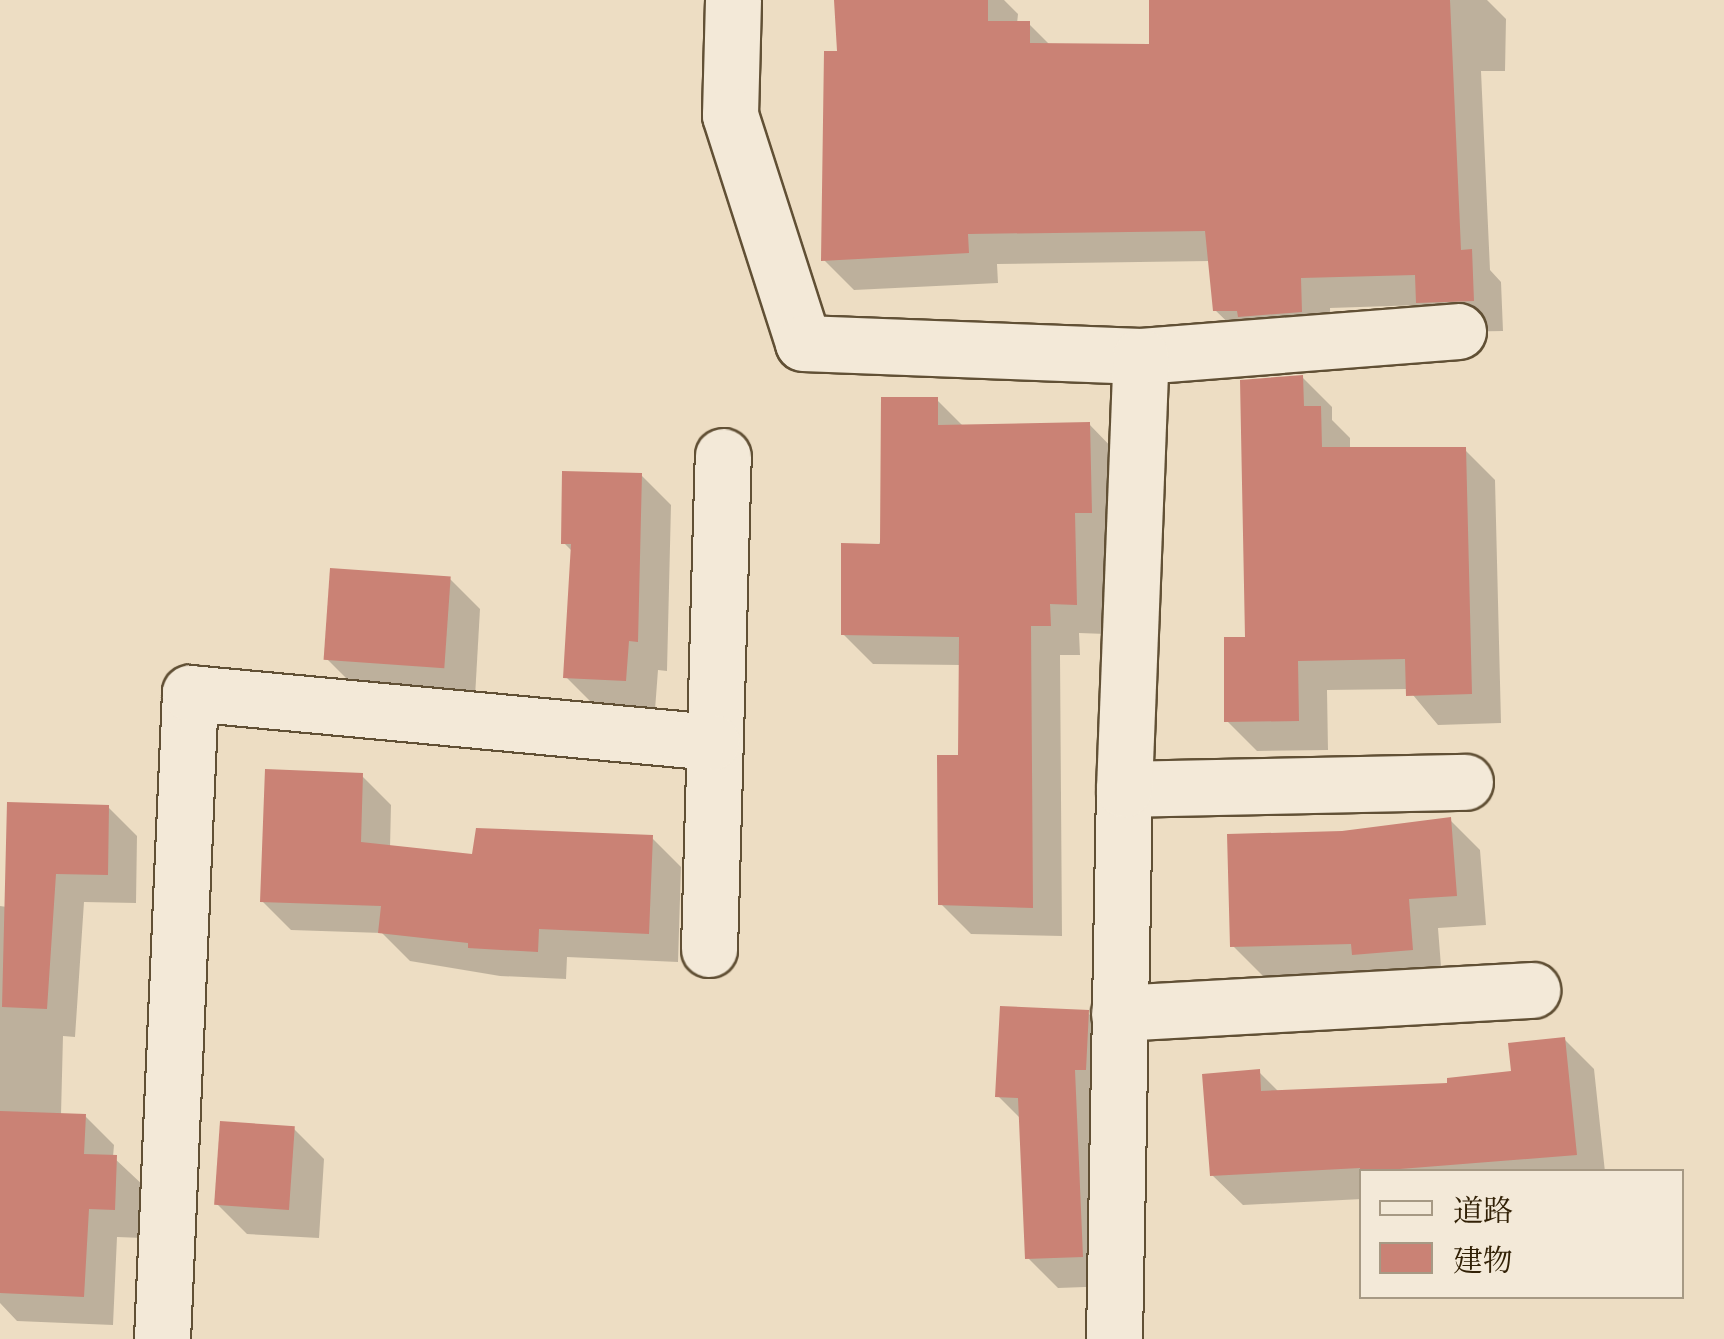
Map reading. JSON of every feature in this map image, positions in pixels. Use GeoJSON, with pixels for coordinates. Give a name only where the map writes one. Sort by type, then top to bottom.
{"type":"FeatureCollection","features":[{"type":"Feature","properties":{"kind":"street"},"geometry":{"type":"LineString","coordinates":[[733,0],[730,115],[802,343],[1141,356],[1458,331]]}},
{"type":"Feature","properties":{"kind":"street"},"geometry":{"type":"LineString","coordinates":[[1114,1339],[1124,790],[1141,356]]}},
{"type":"Feature","properties":{"kind":"street"},"geometry":{"type":"LineString","coordinates":[[709,949],[723,456]]}},
{"type":"Feature","properties":{"kind":"street"},"geometry":{"type":"LineString","coordinates":[[162,1339],[190,693],[712,742]]}},
{"type":"Feature","properties":{"kind":"street"},"geometry":{"type":"LineString","coordinates":[[1124,790],[1465,782]]}},
{"type":"Feature","properties":{"kind":"street"},"geometry":{"type":"LineString","coordinates":[[1119,1013],[1532,990]]}},
{"type":"Feature","properties":{"kind":"building"},"geometry":{"type":"Polygon","coordinates":[[[834,0],[988,0],[988,21],[1030,21],[1030,43],[1149,44],[1149,0],[1450,0],[1461,250],[1472,249],[1474,301],[1416,303],[1415,275],[1301,278],[1302,312],[1238,317],[1237,311],[1213,311],[1205,231],[968,234],[969,253],[821,261],[824,51],[837,51],[834,0]]]}},
{"type":"Feature","properties":{"kind":"building"},"geometry":{"type":"Polygon","coordinates":[[[1303,375],[1304,406],[1321,406],[1322,447],[1466,447],[1472,694],[1406,696],[1405,659],[1298,661],[1299,721],[1224,722],[1224,637],[1245,637],[1240,380],[1303,375]]]}},
{"type":"Feature","properties":{"kind":"building"},"geometry":{"type":"Polygon","coordinates":[[[881,397],[938,397],[938,425],[1090,422],[1092,513],[1075,513],[1077,605],[1050,604],[1051,626],[1031,626],[1033,908],[938,905],[937,755],[958,755],[959,637],[841,635],[841,543],[880,544],[881,397]]]}},
{"type":"Feature","properties":{"kind":"building"},"geometry":{"type":"Polygon","coordinates":[[[562,471],[642,473],[638,642],[629,641],[626,681],[563,678],[571,544],[561,544],[562,471]]]}},
{"type":"Feature","properties":{"kind":"building"},"geometry":{"type":"Polygon","coordinates":[[[330,568],[451,576],[444,668],[324,660],[330,568]]]}},
{"type":"Feature","properties":{"kind":"building"},"geometry":{"type":"Polygon","coordinates":[[[265,769],[363,773],[361,842],[472,854],[476,828],[653,835],[649,934],[539,929],[538,952],[468,948],[468,943],[378,933],[381,906],[260,902],[265,769]]]}},
{"type":"Feature","properties":{"kind":"building"},"geometry":{"type":"Polygon","coordinates":[[[7,802],[109,805],[108,875],[56,874],[47,1009],[2,1007],[7,802]]]}},
{"type":"Feature","properties":{"kind":"building"},"geometry":{"type":"Polygon","coordinates":[[[1451,817],[1457,896],[1409,899],[1413,950],[1352,955],[1351,944],[1230,947],[1227,834],[1342,831],[1451,817]]]}},
{"type":"Feature","properties":{"kind":"building"},"geometry":{"type":"Polygon","coordinates":[[[1000,1006],[1089,1010],[1086,1070],[1075,1070],[1083,1257],[1025,1259],[1018,1098],[995,1097],[1000,1006]]]}},
{"type":"Feature","properties":{"kind":"building"},"geometry":{"type":"Polygon","coordinates":[[[1565,1037],[1577,1155],[1400,1169],[1210,1176],[1202,1074],[1260,1069],[1261,1091],[1447,1083],[1447,1078],[1511,1071],[1508,1043],[1565,1037]]]}},
{"type":"Feature","properties":{"kind":"building"},"geometry":{"type":"Polygon","coordinates":[[[0,1111],[86,1114],[84,1154],[117,1155],[115,1210],[89,1209],[84,1297],[0,1293],[0,1111]]]}},
{"type":"Feature","properties":{"kind":"building"},"geometry":{"type":"Polygon","coordinates":[[[220,1121],[295,1126],[289,1210],[214,1205],[220,1121]]]}}]}
